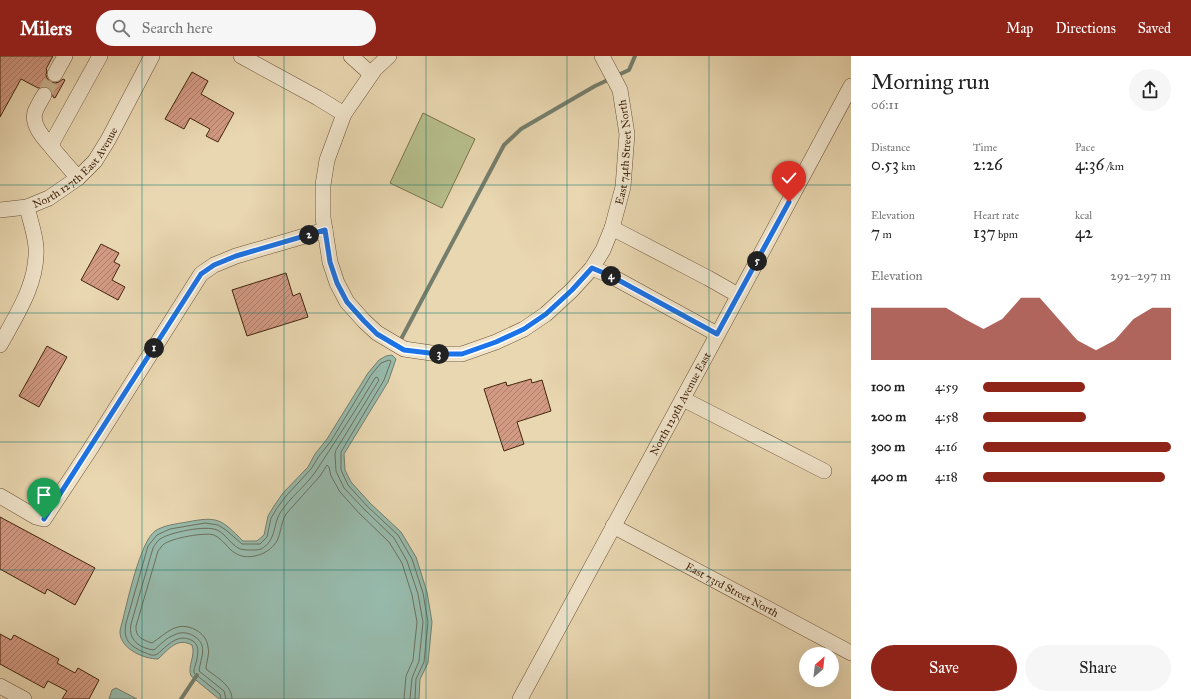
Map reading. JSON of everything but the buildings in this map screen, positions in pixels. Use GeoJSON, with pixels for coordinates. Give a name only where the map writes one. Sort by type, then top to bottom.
{"type":"FeatureCollection","features":[{"type":"Feature","properties":{"kind":"street"},"geometry":{"type":"LineString","coordinates":[[55,74],[65,56]]}},
{"type":"Feature","properties":{"kind":"street"},"geometry":{"type":"LineString","coordinates":[[53,149],[53,140],[100,56]]}},
{"type":"Feature","properties":{"kind":"street","name":"North 127th East Avenue"},"geometry":{"type":"LineString","coordinates":[[0,345],[26,296],[33,279],[36,245],[27,207],[48,198],[78,178],[95,161],[108,140],[152,56]]}},
{"type":"Feature","properties":{"kind":"street"},"geometry":{"type":"LineString","coordinates":[[241,56],[344,114]]}},
{"type":"Feature","properties":{"kind":"street"},"geometry":{"type":"LineString","coordinates":[[351,56],[371,74]]}},
{"type":"Feature","properties":{"kind":"street","name":"East 74th Street North"},"geometry":{"type":"LineString","coordinates":[[389,56],[371,74],[344,114],[327,160],[324,185],[323,218],[330,262],[337,283],[347,302],[372,330],[398,346],[438,354],[462,354],[496,342],[524,329],[546,314],[572,290],[592,268],[603,250],[612,228],[623,186],[627,134],[620,90],[602,56]]}},
{"type":"Feature","properties":{"kind":"street","name":"North 129th Avenue East"},"geometry":{"type":"LineString","coordinates":[[520,699],[613,526],[684,399],[717,334],[851,86]]}},
{"type":"Feature","properties":{"kind":"street"},"geometry":{"type":"LineString","coordinates":[[44,95],[35,113],[35,124],[43,137],[78,178]]}},
{"type":"Feature","properties":{"kind":"street"},"geometry":{"type":"LineString","coordinates":[[0,210],[27,207]]}},
{"type":"Feature","properties":{"kind":"street"},"geometry":{"type":"LineString","coordinates":[[612,228],[738,295]]}},
{"type":"Feature","properties":{"kind":"street"},"geometry":{"type":"LineString","coordinates":[[0,496],[36,517],[44,519],[201,274],[214,265],[236,256],[325,230]]}},
{"type":"Feature","properties":{"kind":"street"},"geometry":{"type":"LineString","coordinates":[[592,268],[611,276],[717,334]]}},
{"type":"Feature","properties":{"kind":"street"},"geometry":{"type":"LineString","coordinates":[[684,399],[824,471]]}},
{"type":"Feature","properties":{"kind":"street","name":"East 73rd Street North"},"geometry":{"type":"LineString","coordinates":[[613,526],[851,653]]}},
{"type":"Feature","properties":{"kind":"street"},"geometry":{"type":"LineString","coordinates":[[0,686],[20,698]]}},
{"type":"Feature","properties":{"kind":"green space"},"geometry":{"type":"Polygon","coordinates":[[[423,113],[475,139],[442,208],[390,183],[423,113]]]}},
{"type":"Feature","properties":{"kind":"water"},"geometry":{"type":"Polygon","coordinates":[[[392,355],[396,359],[388,382],[344,454],[345,470],[351,482],[370,503],[401,532],[416,557],[427,592],[432,622],[428,663],[420,679],[419,699],[219,699],[191,676],[190,668],[193,653],[192,645],[182,642],[178,643],[158,659],[152,659],[134,652],[124,644],[121,639],[121,628],[139,560],[149,537],[162,527],[206,519],[218,521],[224,524],[243,541],[257,541],[264,535],[268,516],[274,506],[283,493],[308,467],[368,373],[379,360],[386,356],[392,355]]]}},
{"type":"Feature","properties":{"kind":"water"},"geometry":{"type":"Polygon","coordinates":[[[116,688],[137,699],[109,699],[112,690],[116,688]]]}},
{"type":"Feature","properties":{"kind":"waterway"},"geometry":{"type":"LineString","coordinates":[[616,76],[629,70],[635,56]]}},
{"type":"Feature","properties":{"kind":"waterway"},"geometry":{"type":"LineString","coordinates":[[399,343],[504,145],[521,129],[595,86],[610,79]]}},
{"type":"Feature","properties":{"kind":"waterway"},"geometry":{"type":"LineString","coordinates":[[181,699],[197,675]]}},
{"type":"Feature","properties":{"kind":"tunnel"},"geometry":{"type":"LineString","coordinates":[[44,95],[55,74]]}},
{"type":"Feature","properties":{"kind":"route"},"geometry":{"type":"LineString","coordinates":[[44,519],[201,274],[214,265],[236,256],[325,230],[330,262],[337,283],[347,302],[377,334],[404,350],[438,354],[462,354],[496,342],[524,329],[546,314],[572,290],[592,268],[611,276],[717,334],[789,202]]}}]}
